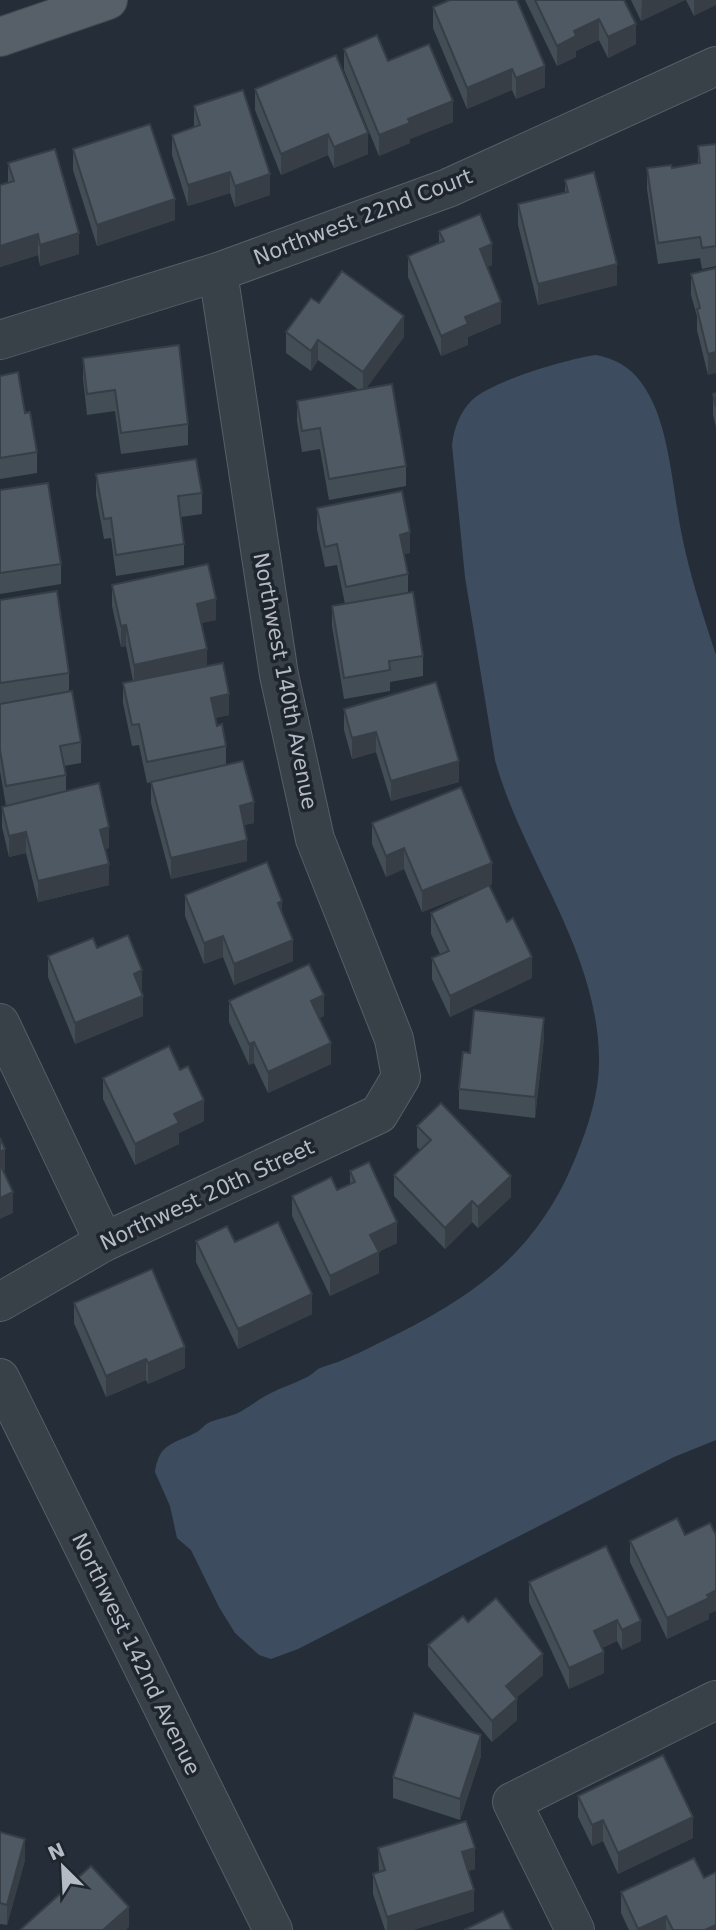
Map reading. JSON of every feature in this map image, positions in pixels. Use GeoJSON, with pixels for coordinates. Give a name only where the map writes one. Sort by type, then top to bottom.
{"type":"FeatureCollection","features":[{"type":"Feature","properties":{"kind":"main road"},"geometry":{"type":"LineString","coordinates":[[0,37],[108,0]]}},
{"type":"Feature","properties":{"kind":"street","name":"Northwest 22nd Court"},"geometry":{"type":"LineString","coordinates":[[0,340],[218,272],[448,188],[716,66]]}},
{"type":"Feature","properties":{"kind":"street","name":"Northwest 140th Avenue"},"geometry":{"type":"LineString","coordinates":[[218,272],[279,675],[315,839],[394,1039],[401,1077]]}},
{"type":"Feature","properties":{"kind":"street"},"geometry":{"type":"LineString","coordinates":[[0,1023],[104,1242]]}},
{"type":"Feature","properties":{"kind":"street","name":"Northwest 20th Street"},"geometry":{"type":"LineString","coordinates":[[0,1302],[104,1242],[379,1114],[401,1077]]}},
{"type":"Feature","properties":{"kind":"street","name":"Northwest 142nd Avenue"},"geometry":{"type":"LineString","coordinates":[[0,1378],[273,1930]]}},
{"type":"Feature","properties":{"kind":"street"},"geometry":{"type":"LineString","coordinates":[[575,1930],[512,1802],[716,1700]]}},
{"type":"Feature","properties":{"kind":"water"},"geometry":{"type":"Polygon","coordinates":[[[596,355],[621,364],[634,374],[656,409],[670,461],[688,562],[716,655],[716,1440],[674,1457],[298,1649],[271,1659],[259,1655],[235,1633],[191,1550],[177,1538],[170,1506],[155,1472],[160,1455],[169,1445],[197,1432],[208,1423],[240,1412],[318,1369],[355,1355],[415,1325],[474,1289],[522,1245],[543,1219],[577,1154],[593,1107],[599,1057],[595,1017],[586,979],[573,942],[507,797],[495,760],[465,577],[452,445],[461,415],[472,400],[482,393],[531,372],[596,355]]]}},
{"type":"Feature","properties":{"kind":"building"},"geometry":{"type":"Polygon","coordinates":[[[450,0],[517,0],[545,66],[516,78],[512,69],[467,88],[433,7],[450,0]]]}},
{"type":"Feature","properties":{"kind":"building"},"geometry":{"type":"Polygon","coordinates":[[[535,0],[624,0],[636,24],[608,37],[599,19],[574,31],[576,36],[557,46],[535,0]]]}},
{"type":"Feature","properties":{"kind":"building"},"geometry":{"type":"Polygon","coordinates":[[[377,35],[388,61],[429,44],[453,101],[408,119],[410,123],[379,135],[344,49],[377,35]]]}},
{"type":"Feature","properties":{"kind":"building"},"geometry":{"type":"Polygon","coordinates":[[[336,55],[368,133],[334,147],[328,134],[281,154],[255,89],[336,55]]]}},
{"type":"Feature","properties":{"kind":"building"},"geometry":{"type":"Polygon","coordinates":[[[243,90],[270,174],[235,186],[230,172],[188,185],[172,135],[200,125],[194,106],[243,90]]]}},
{"type":"Feature","properties":{"kind":"building"},"geometry":{"type":"Polygon","coordinates":[[[150,124],[175,199],[97,225],[73,149],[150,124]]]}},
{"type":"Feature","properties":{"kind":"building"},"geometry":{"type":"Polygon","coordinates":[[[716,144],[716,246],[702,248],[700,237],[658,243],[647,168],[671,165],[672,168],[700,163],[698,146],[716,144]]]}},
{"type":"Feature","properties":{"kind":"building"},"geometry":{"type":"Polygon","coordinates":[[[55,149],[79,233],[40,245],[38,234],[0,246],[0,185],[14,181],[8,163],[55,149]]]}},
{"type":"Feature","properties":{"kind":"building"},"geometry":{"type":"Polygon","coordinates":[[[594,172],[617,264],[538,284],[518,204],[568,192],[565,180],[594,172]]]}},
{"type":"Feature","properties":{"kind":"building"},"geometry":{"type":"Polygon","coordinates":[[[480,214],[492,244],[480,249],[501,302],[465,317],[468,324],[441,336],[408,256],[444,241],[439,231],[480,214]]]}},
{"type":"Feature","properties":{"kind":"building"},"geometry":{"type":"Polygon","coordinates":[[[716,268],[716,352],[708,354],[691,274],[716,268]]]}},
{"type":"Feature","properties":{"kind":"building"},"geometry":{"type":"Polygon","coordinates":[[[342,271],[404,316],[363,372],[318,340],[311,351],[286,332],[311,298],[319,303],[342,271]]]}},
{"type":"Feature","properties":{"kind":"building"},"geometry":{"type":"Polygon","coordinates":[[[179,345],[188,424],[121,433],[115,390],[87,394],[83,358],[179,345]]]}},
{"type":"Feature","properties":{"kind":"building"},"geometry":{"type":"Polygon","coordinates":[[[18,372],[25,413],[30,412],[37,452],[0,458],[0,376],[18,372]]]}},
{"type":"Feature","properties":{"kind":"building"},"geometry":{"type":"Polygon","coordinates":[[[392,384],[406,466],[329,479],[320,428],[302,431],[297,401],[392,384]]]}},
{"type":"Feature","properties":{"kind":"building"},"geometry":{"type":"Polygon","coordinates":[[[196,459],[202,493],[178,496],[184,544],[116,555],[111,518],[104,519],[96,474],[196,459]]]}},
{"type":"Feature","properties":{"kind":"building"},"geometry":{"type":"Polygon","coordinates":[[[48,483],[61,564],[0,573],[0,490],[48,483]]]}},
{"type":"Feature","properties":{"kind":"building"},"geometry":{"type":"Polygon","coordinates":[[[402,491],[410,532],[400,535],[408,574],[346,587],[337,544],[325,547],[317,508],[402,491]]]}},
{"type":"Feature","properties":{"kind":"building"},"geometry":{"type":"Polygon","coordinates":[[[208,564],[216,599],[197,604],[207,649],[134,665],[126,625],[121,626],[112,585],[208,564]]]}},
{"type":"Feature","properties":{"kind":"building"},"geometry":{"type":"Polygon","coordinates":[[[57,591],[69,673],[0,683],[0,600],[57,591]]]}},
{"type":"Feature","properties":{"kind":"building"},"geometry":{"type":"Polygon","coordinates":[[[413,592],[423,656],[389,661],[390,670],[344,678],[332,606],[413,592]]]}},
{"type":"Feature","properties":{"kind":"building"},"geometry":{"type":"Polygon","coordinates":[[[223,663],[229,694],[211,698],[217,726],[222,724],[226,746],[147,762],[139,724],[132,725],[123,683],[223,663]]]}},
{"type":"Feature","properties":{"kind":"building"},"geometry":{"type":"Polygon","coordinates":[[[436,682],[459,761],[391,781],[376,732],[352,738],[344,709],[436,682]]]}},
{"type":"Feature","properties":{"kind":"building"},"geometry":{"type":"Polygon","coordinates":[[[72,691],[81,742],[60,746],[66,775],[6,786],[0,750],[0,704],[72,691]]]}},
{"type":"Feature","properties":{"kind":"building"},"geometry":{"type":"Polygon","coordinates":[[[243,761],[254,802],[240,806],[247,840],[171,858],[151,782],[243,761]]]}},
{"type":"Feature","properties":{"kind":"building"},"geometry":{"type":"Polygon","coordinates":[[[99,783],[109,827],[100,830],[109,864],[38,881],[26,832],[9,836],[2,807],[99,783]]]}},
{"type":"Feature","properties":{"kind":"building"},"geometry":{"type":"Polygon","coordinates":[[[461,787],[492,863],[422,891],[404,848],[386,856],[372,823],[461,787]]]}},
{"type":"Feature","properties":{"kind":"building"},"geometry":{"type":"Polygon","coordinates":[[[267,862],[282,901],[278,903],[293,940],[234,964],[223,936],[204,943],[185,895],[267,862]]]}},
{"type":"Feature","properties":{"kind":"building"},"geometry":{"type":"Polygon","coordinates":[[[489,885],[507,922],[513,918],[532,957],[450,996],[432,958],[449,951],[431,913],[489,885]]]}},
{"type":"Feature","properties":{"kind":"building"},"geometry":{"type":"Polygon","coordinates":[[[128,935],[142,970],[134,974],[143,996],[75,1023],[48,956],[93,938],[97,948],[128,935]]]}},
{"type":"Feature","properties":{"kind":"building"},"geometry":{"type":"Polygon","coordinates":[[[309,964],[324,995],[311,1001],[331,1043],[268,1072],[254,1042],[249,1044],[229,1001],[309,964]]]}},
{"type":"Feature","properties":{"kind":"building"},"geometry":{"type":"Polygon","coordinates":[[[474,1010],[544,1018],[535,1097],[459,1089],[463,1052],[470,1053],[474,1010]]]}},
{"type":"Feature","properties":{"kind":"building"},"geometry":{"type":"Polygon","coordinates":[[[169,1046],[180,1070],[188,1066],[204,1100],[174,1114],[179,1123],[135,1144],[103,1078],[169,1046]]]}},
{"type":"Feature","properties":{"kind":"building"},"geometry":{"type":"Polygon","coordinates":[[[441,1103],[511,1176],[478,1207],[472,1201],[445,1228],[394,1175],[431,1140],[417,1126],[441,1103]]]}},
{"type":"Feature","properties":{"kind":"building"},"geometry":{"type":"Polygon","coordinates":[[[0,1138],[5,1149],[0,1152],[0,1138]]]}},
{"type":"Feature","properties":{"kind":"building"},"geometry":{"type":"Polygon","coordinates":[[[369,1162],[397,1222],[370,1235],[379,1252],[330,1276],[292,1196],[331,1177],[337,1190],[355,1182],[350,1171],[369,1162]]]}},
{"type":"Feature","properties":{"kind":"building"},"geometry":{"type":"Polygon","coordinates":[[[0,1164],[13,1192],[0,1198],[0,1164]]]}},
{"type":"Feature","properties":{"kind":"building"},"geometry":{"type":"Polygon","coordinates":[[[278,1222],[312,1294],[238,1329],[196,1241],[227,1226],[235,1242],[278,1222]]]}},
{"type":"Feature","properties":{"kind":"building"},"geometry":{"type":"Polygon","coordinates":[[[152,1269],[185,1347],[148,1363],[146,1359],[106,1376],[74,1303],[152,1269]]]}},
{"type":"Feature","properties":{"kind":"building"},"geometry":{"type":"Polygon","coordinates":[[[677,1518],[685,1535],[710,1523],[716,1535],[716,1590],[707,1595],[709,1598],[667,1618],[630,1541],[677,1518]]]}},
{"type":"Feature","properties":{"kind":"building"},"geometry":{"type":"Polygon","coordinates":[[[606,1546],[641,1621],[622,1630],[617,1620],[594,1631],[604,1652],[569,1668],[529,1582],[606,1546]]]}},
{"type":"Feature","properties":{"kind":"building"},"geometry":{"type":"Polygon","coordinates":[[[496,1598],[543,1654],[506,1686],[517,1699],[492,1721],[428,1645],[463,1616],[468,1622],[496,1598]]]}},
{"type":"Feature","properties":{"kind":"building"},"geometry":{"type":"Polygon","coordinates":[[[414,1713],[481,1735],[460,1799],[393,1777],[414,1713]]]}},
{"type":"Feature","properties":{"kind":"building"},"geometry":{"type":"Polygon","coordinates":[[[663,1755],[693,1817],[618,1853],[603,1820],[592,1825],[578,1796],[663,1755]]]}},
{"type":"Feature","properties":{"kind":"building"},"geometry":{"type":"Polygon","coordinates":[[[466,1821],[475,1848],[462,1852],[474,1890],[387,1917],[373,1874],[385,1870],[378,1848],[466,1821]]]}},
{"type":"Feature","properties":{"kind":"building"},"geometry":{"type":"Polygon","coordinates":[[[0,1832],[25,1839],[7,1905],[0,1903],[0,1832]]]}},
{"type":"Feature","properties":{"kind":"building"},"geometry":{"type":"Polygon","coordinates":[[[694,1858],[704,1878],[716,1872],[716,1925],[705,1930],[673,1930],[666,1916],[638,1929],[621,1892],[694,1858]]]}},
{"type":"Feature","properties":{"kind":"building"},"geometry":{"type":"Polygon","coordinates":[[[91,1866],[129,1907],[103,1930],[21,1929],[91,1866]]]}},
{"type":"Feature","properties":{"kind":"building"},"geometry":{"type":"Polygon","coordinates":[[[503,1911],[512,1930],[464,1930],[503,1911]]]}}]}
